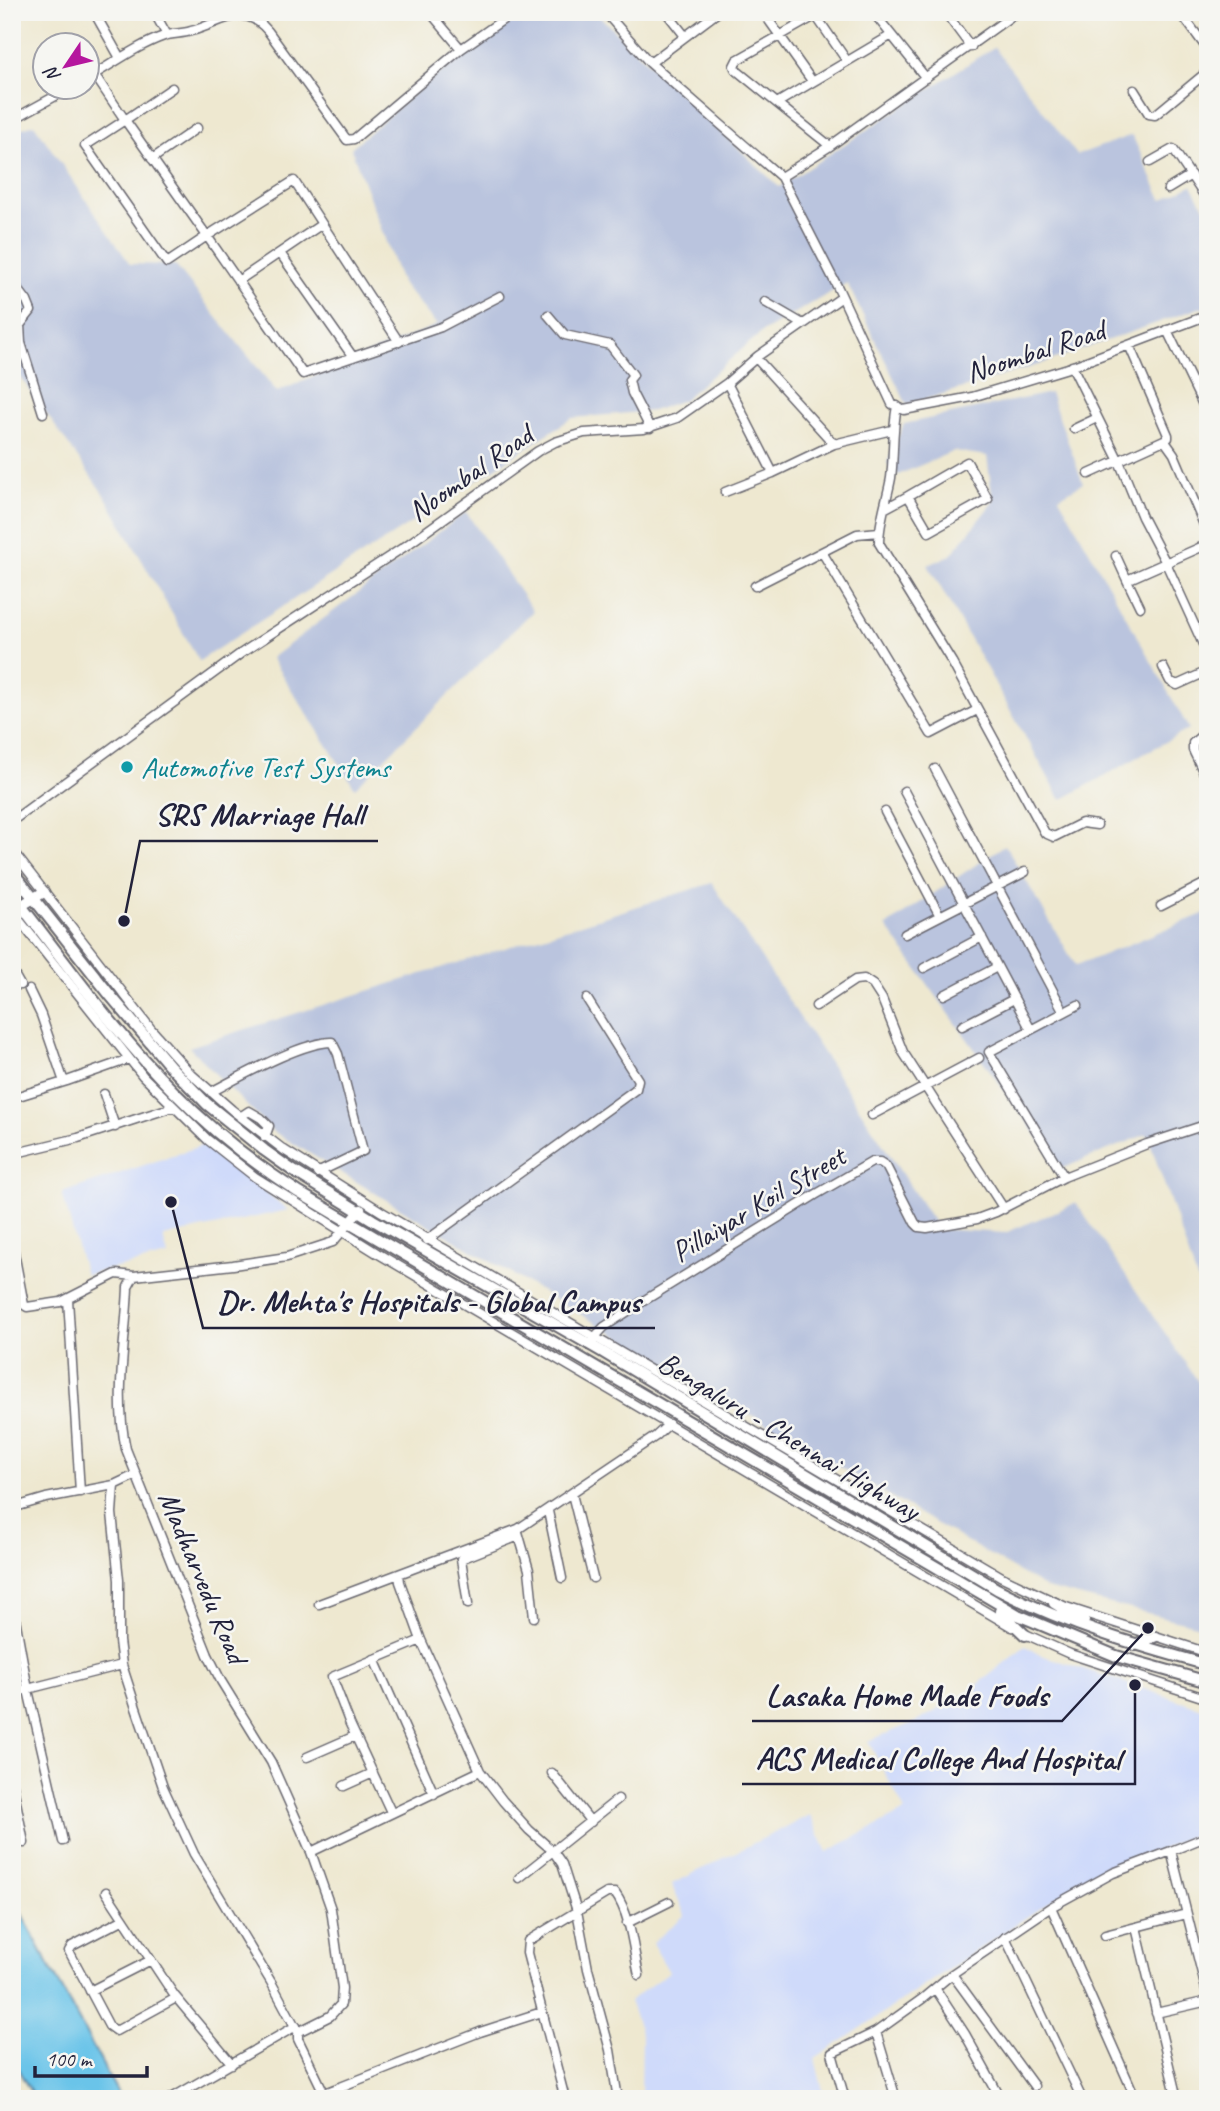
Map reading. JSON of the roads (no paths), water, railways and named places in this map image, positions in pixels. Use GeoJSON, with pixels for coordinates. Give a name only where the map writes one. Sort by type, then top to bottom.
{"type":"FeatureCollection","features":[{"type":"Feature","properties":{"kind":"highway","name":"Bengaluru - Chennai Highway"},"geometry":{"type":"LineString","coordinates":[[12,871],[132,1023],[189,1087],[264,1150],[592,1340],[963,1570],[1025,1603],[1111,1637]]}},
{"type":"Feature","properties":{"kind":"highway","name":"Bengaluru - Chennai Highway"},"geometry":{"type":"LineString","coordinates":[[12,894],[15,913],[174,1092],[217,1132],[347,1228],[1018,1615],[1115,1656],[1208,1682]]}},
{"type":"Feature","properties":{"kind":"highway"},"geometry":{"type":"LineString","coordinates":[[933,1566],[945,1577],[1009,1617],[1026,1635]]}},
{"type":"Feature","properties":{"kind":"highway"},"geometry":{"type":"LineString","coordinates":[[1054,1602],[1111,1637],[1208,1665]]}},
{"type":"Feature","properties":{"kind":"highway"},"geometry":{"type":"LineString","coordinates":[[1135,1645],[1154,1637]]}},
{"type":"Feature","properties":{"kind":"main road"},"geometry":{"type":"LineString","coordinates":[[15,913],[44,892]]}},
{"type":"Feature","properties":{"kind":"street"},"geometry":{"type":"LineString","coordinates":[[94,12],[120,58]]}},
{"type":"Feature","properties":{"kind":"street"},"geometry":{"type":"LineString","coordinates":[[154,12],[167,35]]}},
{"type":"Feature","properties":{"kind":"street"},"geometry":{"type":"LineString","coordinates":[[430,12],[461,49]]}},
{"type":"Feature","properties":{"kind":"street"},"geometry":{"type":"LineString","coordinates":[[102,69],[167,35],[191,31],[230,15],[256,14],[347,139],[354,139],[461,49],[514,12]]}},
{"type":"Feature","properties":{"kind":"street"},"geometry":{"type":"LineString","coordinates":[[605,12],[650,63],[781,177],[842,296],[892,404],[897,406],[892,430],[891,475],[879,543],[953,662],[1045,833],[1054,837],[1082,823],[1097,825]]}},
{"type":"Feature","properties":{"kind":"street"},"geometry":{"type":"LineString","coordinates":[[666,12],[685,36]]}},
{"type":"Feature","properties":{"kind":"street"},"geometry":{"type":"LineString","coordinates":[[650,63],[718,12]]}},
{"type":"Feature","properties":{"kind":"street"},"geometry":{"type":"LineString","coordinates":[[764,12],[812,81]]}},
{"type":"Feature","properties":{"kind":"street"},"geometry":{"type":"LineString","coordinates":[[873,12],[926,78]]}},
{"type":"Feature","properties":{"kind":"street"},"geometry":{"type":"LineString","coordinates":[[945,12],[971,47]]}},
{"type":"Feature","properties":{"kind":"street"},"geometry":{"type":"LineString","coordinates":[[781,177],[830,146],[1017,12]]}},
{"type":"Feature","properties":{"kind":"street"},"geometry":{"type":"LineString","coordinates":[[1180,12],[1208,50]]}},
{"type":"Feature","properties":{"kind":"street"},"geometry":{"type":"LineString","coordinates":[[830,146],[736,70],[734,64],[819,14],[847,61]]}},
{"type":"Feature","properties":{"kind":"street"},"geometry":{"type":"LineString","coordinates":[[777,103],[890,36]]}},
{"type":"Feature","properties":{"kind":"street"},"geometry":{"type":"LineString","coordinates":[[1134,90],[1149,114],[1155,115],[1208,71]]}},
{"type":"Feature","properties":{"kind":"street"},"geometry":{"type":"LineString","coordinates":[[172,88],[85,146],[167,263],[294,181],[399,342]]}},
{"type":"Feature","properties":{"kind":"street"},"geometry":{"type":"LineString","coordinates":[[102,90],[303,374],[441,327],[500,296]]}},
{"type":"Feature","properties":{"kind":"street"},"geometry":{"type":"LineString","coordinates":[[12,120],[45,102]]}},
{"type":"Feature","properties":{"kind":"street"},"geometry":{"type":"LineString","coordinates":[[152,159],[197,128]]}},
{"type":"Feature","properties":{"kind":"street"},"geometry":{"type":"LineString","coordinates":[[1150,162],[1173,149],[1208,201]]}},
{"type":"Feature","properties":{"kind":"street"},"geometry":{"type":"LineString","coordinates":[[1168,189],[1191,175]]}},
{"type":"Feature","properties":{"kind":"street"},"geometry":{"type":"LineString","coordinates":[[238,281],[322,224]]}},
{"type":"Feature","properties":{"kind":"street"},"geometry":{"type":"LineString","coordinates":[[280,253],[353,357]]}},
{"type":"Feature","properties":{"kind":"street"},"geometry":{"type":"LineString","coordinates":[[12,281],[31,311],[20,325],[21,343],[43,413]]}},
{"type":"Feature","properties":{"kind":"street","name":"Noombal Road"},"geometry":{"type":"LineString","coordinates":[[12,821],[240,654],[407,545],[538,451],[555,442],[588,432],[650,428],[686,413],[842,296]]}},
{"type":"Feature","properties":{"kind":"street"},"geometry":{"type":"LineString","coordinates":[[765,302],[803,324]]}},
{"type":"Feature","properties":{"kind":"street"},"geometry":{"type":"LineString","coordinates":[[548,315],[565,335],[610,345],[634,375],[629,380],[632,393],[650,428]]}},
{"type":"Feature","properties":{"kind":"street","name":"Noombal Road"},"geometry":{"type":"LineString","coordinates":[[897,406],[904,410],[972,397],[1072,366],[1208,315]]}},
{"type":"Feature","properties":{"kind":"street"},"geometry":{"type":"LineString","coordinates":[[1167,330],[1208,415]]}},
{"type":"Feature","properties":{"kind":"street"},"geometry":{"type":"LineString","coordinates":[[1089,474],[1168,438],[1129,345]]}},
{"type":"Feature","properties":{"kind":"street"},"geometry":{"type":"LineString","coordinates":[[756,358],[835,444]]}},
{"type":"Feature","properties":{"kind":"street"},"geometry":{"type":"LineString","coordinates":[[1072,366],[1208,655]]}},
{"type":"Feature","properties":{"kind":"street"},"geometry":{"type":"LineString","coordinates":[[727,383],[773,473]]}},
{"type":"Feature","properties":{"kind":"street"},"geometry":{"type":"LineString","coordinates":[[1074,429],[1097,418]]}},
{"type":"Feature","properties":{"kind":"street"},"geometry":{"type":"LineString","coordinates":[[725,492],[835,444],[892,430]]}},
{"type":"Feature","properties":{"kind":"street"},"geometry":{"type":"LineString","coordinates":[[1164,440],[1179,465],[1208,534]]}},
{"type":"Feature","properties":{"kind":"street"},"geometry":{"type":"LineString","coordinates":[[884,509],[967,461],[988,499],[929,532]]}},
{"type":"Feature","properties":{"kind":"street"},"geometry":{"type":"LineString","coordinates":[[908,496],[935,541]]}},
{"type":"Feature","properties":{"kind":"street"},"geometry":{"type":"LineString","coordinates":[[755,586],[857,534],[879,532]]}},
{"type":"Feature","properties":{"kind":"street"},"geometry":{"type":"LineString","coordinates":[[1126,580],[1208,544]]}},
{"type":"Feature","properties":{"kind":"street"},"geometry":{"type":"LineString","coordinates":[[822,552],[931,734],[977,710]]}},
{"type":"Feature","properties":{"kind":"street"},"geometry":{"type":"LineString","coordinates":[[1116,556],[1140,607]]}},
{"type":"Feature","properties":{"kind":"street"},"geometry":{"type":"LineString","coordinates":[[1163,667],[1170,681],[1177,685],[1208,671]]}},
{"type":"Feature","properties":{"kind":"street"},"geometry":{"type":"LineString","coordinates":[[1208,730],[1193,743],[1193,750],[1208,781]]}},
{"type":"Feature","properties":{"kind":"street"},"geometry":{"type":"LineString","coordinates":[[935,769],[1064,1012]]}},
{"type":"Feature","properties":{"kind":"street"},"geometry":{"type":"LineString","coordinates":[[904,791],[1031,1030]]}},
{"type":"Feature","properties":{"kind":"street"},"geometry":{"type":"LineString","coordinates":[[885,812],[940,916]]}},
{"type":"Feature","properties":{"kind":"street"},"geometry":{"type":"LineString","coordinates":[[12,850],[151,1029],[191,1074],[240,1117],[249,1111],[261,1118],[269,1126],[265,1137],[362,1207],[347,1228],[329,1244],[287,1257],[134,1276],[117,1274],[68,1299],[24,1305],[12,1242]]}},
{"type":"Feature","properties":{"kind":"street"},"geometry":{"type":"LineString","coordinates":[[905,934],[1025,872]]}},
{"type":"Feature","properties":{"kind":"street"},"geometry":{"type":"LineString","coordinates":[[1161,906],[1208,882]]}},
{"type":"Feature","properties":{"kind":"street"},"geometry":{"type":"LineString","coordinates":[[15,913],[129,1059],[208,1140],[255,1177],[347,1228],[669,1424],[1026,1635],[1080,1658],[1208,1699]]}},
{"type":"Feature","properties":{"kind":"street"},"geometry":{"type":"LineString","coordinates":[[924,968],[982,937]]}},
{"type":"Feature","properties":{"kind":"street"},"geometry":{"type":"LineString","coordinates":[[944,995],[997,967]]}},
{"type":"Feature","properties":{"kind":"street"},"geometry":{"type":"LineString","coordinates":[[12,971],[20,985]]}},
{"type":"Feature","properties":{"kind":"street"},"geometry":{"type":"LineString","coordinates":[[816,1006],[855,980],[864,979],[873,985],[882,999],[903,1052],[1004,1209]]}},
{"type":"Feature","properties":{"kind":"street"},"geometry":{"type":"LineString","coordinates":[[29,990],[41,1015],[63,1079],[67,1081]]}},
{"type":"Feature","properties":{"kind":"street"},"geometry":{"type":"LineString","coordinates":[[423,1242],[636,1089],[638,1080],[587,999]]}},
{"type":"Feature","properties":{"kind":"street"},"geometry":{"type":"LineString","coordinates":[[962,1026],[1014,999]]}},
{"type":"Feature","properties":{"kind":"street"},"geometry":{"type":"LineString","coordinates":[[1064,1177],[989,1052],[1078,1004]]}},
{"type":"Feature","properties":{"kind":"street"},"geometry":{"type":"LineString","coordinates":[[211,1092],[271,1062],[322,1042],[332,1042],[338,1054],[363,1151],[317,1173]]}},
{"type":"Feature","properties":{"kind":"street"},"geometry":{"type":"LineString","coordinates":[[872,1115],[979,1058]]}},
{"type":"Feature","properties":{"kind":"street"},"geometry":{"type":"LineString","coordinates":[[12,1098],[129,1059]]}},
{"type":"Feature","properties":{"kind":"street"},"geometry":{"type":"LineString","coordinates":[[104,1094],[114,1127]]}},
{"type":"Feature","properties":{"kind":"street"},"geometry":{"type":"LineString","coordinates":[[12,1154],[114,1127],[173,1107]]}},
{"type":"Feature","properties":{"kind":"street","name":"Pillaiyar Koil Street"},"geometry":{"type":"LineString","coordinates":[[592,1340],[604,1327],[645,1300],[872,1162],[880,1162],[886,1166],[919,1227],[977,1219],[1004,1209],[1064,1177],[1147,1144],[1208,1124]]}},
{"type":"Feature","properties":{"kind":"street","name":"Madharvedu Road"},"geometry":{"type":"LineString","coordinates":[[134,1276],[128,1287],[120,1423],[135,1475],[208,1655],[271,1762],[311,1852],[331,1909],[342,1998],[340,2007],[333,2014],[297,2029],[170,2099]]}},
{"type":"Feature","properties":{"kind":"street"},"geometry":{"type":"LineString","coordinates":[[68,1299],[80,1492]]}},
{"type":"Feature","properties":{"kind":"street"},"geometry":{"type":"LineString","coordinates":[[592,1340],[976,1562],[1054,1602],[1208,1653]]}},
{"type":"Feature","properties":{"kind":"street"},"geometry":{"type":"LineString","coordinates":[[319,1604],[519,1533],[669,1424]]}},
{"type":"Feature","properties":{"kind":"street"},"geometry":{"type":"LineString","coordinates":[[12,1508],[46,1498],[114,1485],[135,1475]]}},
{"type":"Feature","properties":{"kind":"street"},"geometry":{"type":"LineString","coordinates":[[114,1485],[112,1513],[119,1580],[119,1642],[122,1665],[163,1787],[194,1854],[297,2029],[300,2045],[326,2096],[480,2032],[542,2012]]}},
{"type":"Feature","properties":{"kind":"street"},"geometry":{"type":"LineString","coordinates":[[572,1494],[593,1578]]}},
{"type":"Feature","properties":{"kind":"street"},"geometry":{"type":"LineString","coordinates":[[548,1511],[562,1578]]}},
{"type":"Feature","properties":{"kind":"street"},"geometry":{"type":"LineString","coordinates":[[519,1533],[529,1570],[534,1617]]}},
{"type":"Feature","properties":{"kind":"street"},"geometry":{"type":"LineString","coordinates":[[460,1556],[468,1604]]}},
{"type":"Feature","properties":{"kind":"street"},"geometry":{"type":"LineString","coordinates":[[400,1574],[400,1582],[421,1640],[481,1771],[520,1820],[553,1851],[562,1864],[577,1911],[588,1969],[610,2050],[618,2099]]}},
{"type":"Feature","properties":{"kind":"street"},"geometry":{"type":"LineString","coordinates":[[15,1618],[28,1690],[63,1841]]}},
{"type":"Feature","properties":{"kind":"street"},"geometry":{"type":"LineString","coordinates":[[391,1812],[355,1735],[332,1677],[421,1640]]}},
{"type":"Feature","properties":{"kind":"street"},"geometry":{"type":"LineString","coordinates":[[374,1659],[434,1794]]}},
{"type":"Feature","properties":{"kind":"street"},"geometry":{"type":"LineString","coordinates":[[12,1693],[122,1665]]}},
{"type":"Feature","properties":{"kind":"street"},"geometry":{"type":"LineString","coordinates":[[307,1757],[355,1735]]}},
{"type":"Feature","properties":{"kind":"street"},"geometry":{"type":"LineString","coordinates":[[311,1852],[481,1771]]}},
{"type":"Feature","properties":{"kind":"street"},"geometry":{"type":"LineString","coordinates":[[344,1786],[373,1773]]}},
{"type":"Feature","properties":{"kind":"street"},"geometry":{"type":"LineString","coordinates":[[552,1773],[591,1822]]}},
{"type":"Feature","properties":{"kind":"street"},"geometry":{"type":"LineString","coordinates":[[12,1781],[24,1843]]}},
{"type":"Feature","properties":{"kind":"street"},"geometry":{"type":"LineString","coordinates":[[519,1878],[618,1799]]}},
{"type":"Feature","properties":{"kind":"street"},"geometry":{"type":"LineString","coordinates":[[845,2099],[832,2053],[876,2032],[952,1973],[1051,1907],[1113,1873],[1208,1836]]}},
{"type":"Feature","properties":{"kind":"street"},"geometry":{"type":"LineString","coordinates":[[1156,2013],[1208,1999],[1171,1851]]}},
{"type":"Feature","properties":{"kind":"street"},"geometry":{"type":"LineString","coordinates":[[106,1892],[176,1998],[232,2064]]}},
{"type":"Feature","properties":{"kind":"street"},"geometry":{"type":"LineString","coordinates":[[565,2099],[527,1953],[528,1941],[607,1893],[615,1893],[621,1900],[639,1975]]}},
{"type":"Feature","properties":{"kind":"street"},"geometry":{"type":"LineString","coordinates":[[627,1923],[669,1902]]}},
{"type":"Feature","properties":{"kind":"street"},"geometry":{"type":"LineString","coordinates":[[1051,1907],[1136,2099]]}},
{"type":"Feature","properties":{"kind":"street"},"geometry":{"type":"LineString","coordinates":[[1105,1935],[1186,1914]]}},
{"type":"Feature","properties":{"kind":"street"},"geometry":{"type":"LineString","coordinates":[[124,1919],[72,1946],[69,1951],[109,2026],[116,2031],[176,1998]]}},
{"type":"Feature","properties":{"kind":"street"},"geometry":{"type":"LineString","coordinates":[[1136,1927],[1178,2099]]}},
{"type":"Feature","properties":{"kind":"street"},"geometry":{"type":"LineString","coordinates":[[1005,1937],[1082,2099]]}},
{"type":"Feature","properties":{"kind":"street"},"geometry":{"type":"LineString","coordinates":[[90,1991],[151,1960]]}},
{"type":"Feature","properties":{"kind":"street"},"geometry":{"type":"LineString","coordinates":[[952,1973],[1034,2086]]}},
{"type":"Feature","properties":{"kind":"street"},"geometry":{"type":"LineString","coordinates":[[935,1988],[965,2034],[1001,2099]]}},
{"type":"Feature","properties":{"kind":"street"},"geometry":{"type":"LineString","coordinates":[[876,2032],[896,2099]]}},
{"type":"Feature","properties":{"kind":"water"},"geometry":{"type":"Polygon","coordinates":[[[12,1893],[121,2099],[35,2099],[12,2059],[12,1893]]]}},
{"type":"Feature","properties":{"kind":"place","name":"Automotive Test Systems"},"geometry":{"type":"Point","coordinates":[127,767]}},
{"type":"Feature","properties":{"kind":"place","name":"SRS Marriage Hall"},"geometry":{"type":"Point","coordinates":[124,921]}},
{"type":"Feature","properties":{"kind":"place","name":"Dr. Mehta's Hospitals - Global Campus"},"geometry":{"type":"Point","coordinates":[171,1202]}},
{"type":"Feature","properties":{"kind":"place","name":"Lasaka Home Made Foods"},"geometry":{"type":"Point","coordinates":[1148,1628]}},
{"type":"Feature","properties":{"kind":"place","name":"ACS Medical College And Hospital"},"geometry":{"type":"Point","coordinates":[1135,1685]}}]}
